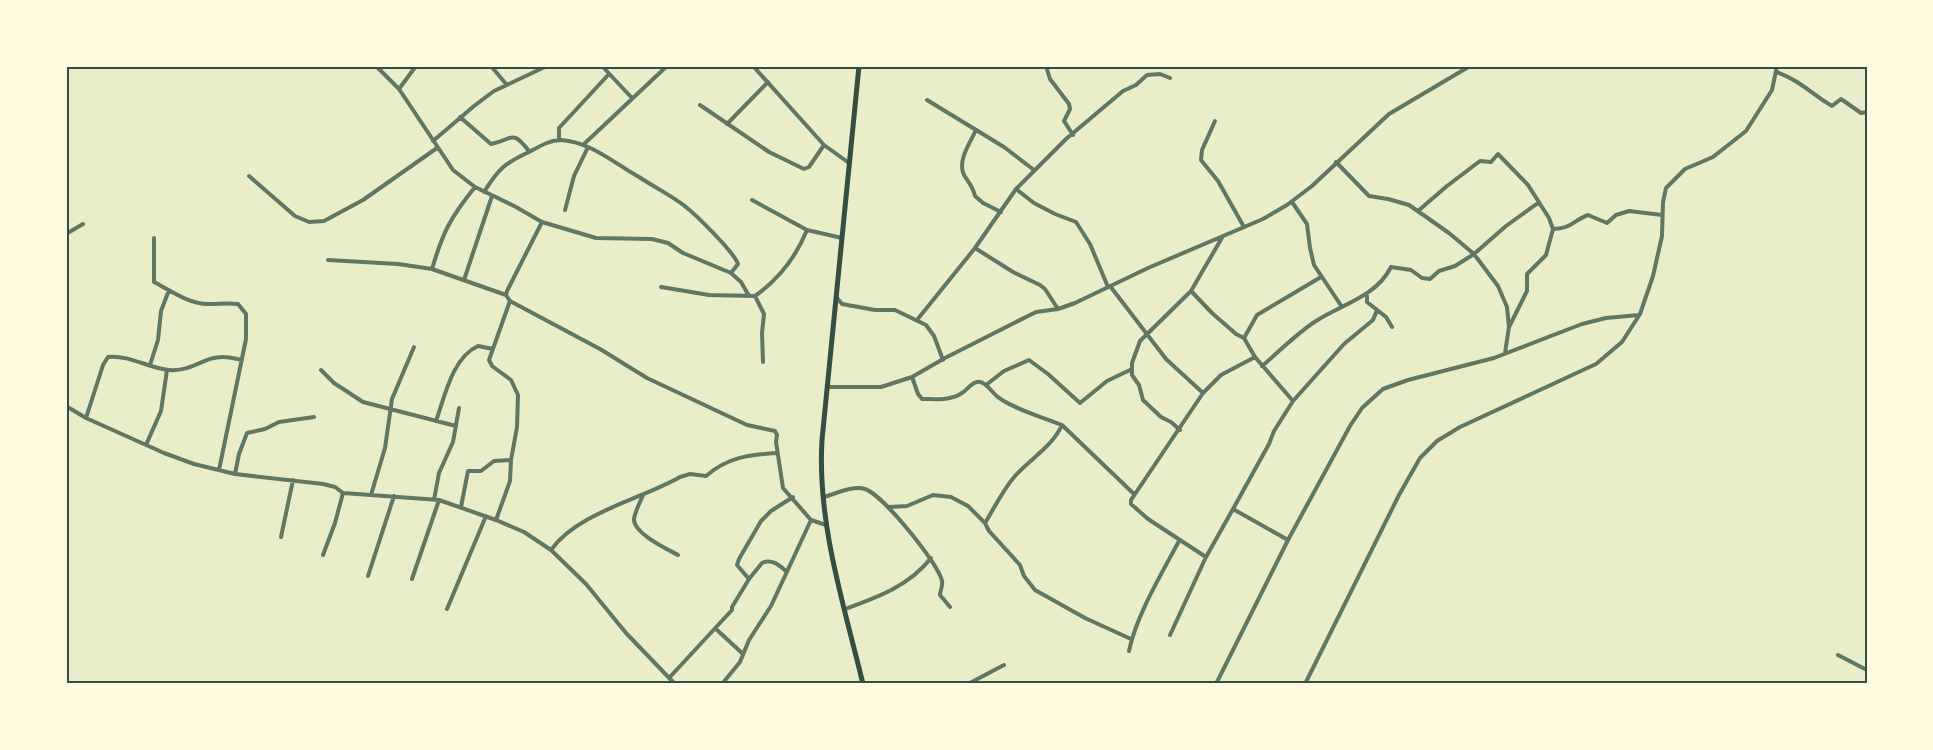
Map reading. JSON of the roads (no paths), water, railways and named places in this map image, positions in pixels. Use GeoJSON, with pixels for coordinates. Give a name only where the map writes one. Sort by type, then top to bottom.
{"type":"FeatureCollection","features":[{"type":"Feature","properties":{"kind":"main road"},"geometry":{"type":"LineString","coordinates":[[859,66],[821,459],[826,525],[863,684]]}},
{"type":"Feature","properties":{"kind":"street"},"geometry":{"type":"LineString","coordinates":[[376,66],[399,89],[436,148],[453,170],[475,187],[542,222],[596,238],[659,241],[731,273],[741,282],[749,296]]}},
{"type":"Feature","properties":{"kind":"street"},"geometry":{"type":"LineString","coordinates":[[399,89],[416,66]]}},
{"type":"Feature","properties":{"kind":"street"},"geometry":{"type":"LineString","coordinates":[[491,66],[506,84]]}},
{"type":"Feature","properties":{"kind":"street"},"geometry":{"type":"LineString","coordinates":[[433,141],[484,98],[506,84],[547,66]]}},
{"type":"Feature","properties":{"kind":"street"},"geometry":{"type":"LineString","coordinates":[[602,66],[632,98]]}},
{"type":"Feature","properties":{"kind":"street"},"geometry":{"type":"LineString","coordinates":[[565,210],[574,176],[586,146],[632,98],[667,66]]}},
{"type":"Feature","properties":{"kind":"street"},"geometry":{"type":"LineString","coordinates":[[753,66],[824,145],[850,163]]}},
{"type":"Feature","properties":{"kind":"street"},"geometry":{"type":"LineString","coordinates":[[1046,66],[1050,79],[1069,104],[1070,109],[1064,121],[1072,135]]}},
{"type":"Feature","properties":{"kind":"street"},"geometry":{"type":"LineString","coordinates":[[827,387],[881,387],[912,377],[1036,312],[1058,309],[1263,219],[1312,186],[1389,114],[1470,66]]}},
{"type":"Feature","properties":{"kind":"street"},"geometry":{"type":"LineString","coordinates":[[1305,684],[1409,475],[1428,448],[1460,427],[1596,364],[1622,342],[1640,314],[1653,276],[1662,236],[1666,188],[1685,169],[1713,157],[1746,130],[1770,96],[1777,66]]}},
{"type":"Feature","properties":{"kind":"street"},"geometry":{"type":"LineString","coordinates":[[1776,72],[1793,77],[1813,95],[1832,106],[1841,99],[1861,113],[1867,112]]}},
{"type":"Feature","properties":{"kind":"street"},"geometry":{"type":"LineString","coordinates":[[559,140],[559,128],[609,74]]}},
{"type":"Feature","properties":{"kind":"street"},"geometry":{"type":"LineString","coordinates":[[917,320],[1034,170],[1123,91],[1136,85],[1147,75],[1160,74],[1170,78]]}},
{"type":"Feature","properties":{"kind":"street"},"geometry":{"type":"LineString","coordinates":[[727,124],[768,82]]}},
{"type":"Feature","properties":{"kind":"street"},"geometry":{"type":"LineString","coordinates":[[927,100],[1034,170]]}},
{"type":"Feature","properties":{"kind":"street"},"geometry":{"type":"LineString","coordinates":[[700,105],[769,152],[804,169],[809,167],[824,145]]}},
{"type":"Feature","properties":{"kind":"street"},"geometry":{"type":"LineString","coordinates":[[460,117],[491,144],[514,137],[522,142],[529,152]]}},
{"type":"Feature","properties":{"kind":"street"},"geometry":{"type":"LineString","coordinates":[[1215,121],[1202,150],[1201,160],[1218,181],[1244,227]]}},
{"type":"Feature","properties":{"kind":"street"},"geometry":{"type":"LineString","coordinates":[[976,130],[962,160],[962,171],[973,188],[975,196],[1001,212]]}},
{"type":"Feature","properties":{"kind":"street"},"geometry":{"type":"LineString","coordinates":[[484,192],[506,163],[549,142],[559,140],[586,146],[689,209],[736,259],[738,264],[731,273]]}},
{"type":"Feature","properties":{"kind":"street"},"geometry":{"type":"LineString","coordinates":[[249,176],[295,216],[309,222],[324,221],[363,200],[436,148]]}},
{"type":"Feature","properties":{"kind":"street"},"geometry":{"type":"LineString","coordinates":[[1418,211],[1467,170],[1480,161],[1491,162],[1498,154],[1528,185],[1549,218],[1553,229],[1546,255],[1527,274],[1527,291],[1509,327]]}},
{"type":"Feature","properties":{"kind":"street"},"geometry":{"type":"LineString","coordinates":[[1336,162],[1369,196],[1409,205],[1474,254],[1498,286],[1508,307],[1509,327],[1505,354]]}},
{"type":"Feature","properties":{"kind":"street"},"geometry":{"type":"LineString","coordinates":[[432,269],[446,228],[457,209],[475,187]]}},
{"type":"Feature","properties":{"kind":"street"},"geometry":{"type":"LineString","coordinates":[[1017,189],[1034,203],[1076,222],[1090,244],[1109,286],[1166,359],[1203,393]]}},
{"type":"Feature","properties":{"kind":"street"},"geometry":{"type":"LineString","coordinates":[[464,280],[492,196]]}},
{"type":"Feature","properties":{"kind":"street"},"geometry":{"type":"LineString","coordinates":[[752,200],[807,230],[843,238]]}},
{"type":"Feature","properties":{"kind":"street"},"geometry":{"type":"LineString","coordinates":[[1292,201],[1307,224],[1314,265],[1342,307]]}},
{"type":"Feature","properties":{"kind":"street"},"geometry":{"type":"LineString","coordinates":[[1262,366],[1316,321],[1367,295],[1378,285],[1391,267],[1411,270],[1427,280],[1474,254],[1506,226],[1538,203]]}},
{"type":"Feature","properties":{"kind":"street"},"geometry":{"type":"LineString","coordinates":[[1553,229],[1571,226],[1588,215],[1607,223],[1616,215],[1629,211],[1662,215]]}},
{"type":"Feature","properties":{"kind":"street"},"geometry":{"type":"LineString","coordinates":[[506,295],[542,222]]}},
{"type":"Feature","properties":{"kind":"street"},"geometry":{"type":"LineString","coordinates":[[66,234],[83,224]]}},
{"type":"Feature","properties":{"kind":"street"},"geometry":{"type":"LineString","coordinates":[[661,287],[709,295],[755,296],[772,282],[791,261],[807,230]]}},
{"type":"Feature","properties":{"kind":"street"},"geometry":{"type":"LineString","coordinates":[[1179,430],[1152,410],[1143,400],[1139,386],[1132,375],[1132,363],[1140,341],[1191,291],[1224,235]]}},
{"type":"Feature","properties":{"kind":"street"},"geometry":{"type":"LineString","coordinates":[[154,238],[154,282],[191,301],[208,304],[223,302],[238,304],[243,308],[247,321],[242,360],[219,470]]}},
{"type":"Feature","properties":{"kind":"street"},"geometry":{"type":"LineString","coordinates":[[975,248],[1013,272],[1040,285],[1058,309]]}},
{"type":"Feature","properties":{"kind":"street"},"geometry":{"type":"LineString","coordinates":[[328,260],[398,264],[432,269],[506,295],[510,301],[600,349],[647,378],[747,425],[775,431],[783,488],[811,520],[826,525]]}},
{"type":"Feature","properties":{"kind":"street"},"geometry":{"type":"LineString","coordinates":[[1244,338],[1257,315],[1321,277]]}},
{"type":"Feature","properties":{"kind":"street"},"geometry":{"type":"LineString","coordinates":[[150,365],[158,340],[161,311],[169,290]]}},
{"type":"Feature","properties":{"kind":"street"},"geometry":{"type":"LineString","coordinates":[[1191,291],[1236,334],[1244,338],[1262,366],[1293,400]]}},
{"type":"Feature","properties":{"kind":"street"},"geometry":{"type":"LineString","coordinates":[[1367,295],[1367,302],[1386,317],[1392,327]]}},
{"type":"Feature","properties":{"kind":"street"},"geometry":{"type":"LineString","coordinates":[[755,296],[764,314],[763,362]]}},
{"type":"Feature","properties":{"kind":"street"},"geometry":{"type":"LineString","coordinates":[[837,298],[842,304],[875,310],[895,310],[926,325],[934,336],[943,360]]}},
{"type":"Feature","properties":{"kind":"street"},"geometry":{"type":"LineString","coordinates":[[496,520],[510,481],[517,427],[518,395],[511,380],[490,364],[490,355],[510,301]]}},
{"type":"Feature","properties":{"kind":"street"},"geometry":{"type":"LineString","coordinates":[[1170,635],[1206,557],[1293,400],[1344,344],[1371,323],[1377,310]]}},
{"type":"Feature","properties":{"kind":"street"},"geometry":{"type":"LineString","coordinates":[[1216,684],[1288,540],[1350,426],[1362,408],[1383,389],[1505,354],[1582,324],[1606,318],[1640,314]]}},
{"type":"Feature","properties":{"kind":"street"},"geometry":{"type":"LineString","coordinates":[[436,421],[452,376],[465,354],[478,346],[494,349]]}},
{"type":"Feature","properties":{"kind":"street"},"geometry":{"type":"LineString","coordinates":[[371,495],[385,448],[395,388],[414,347]]}},
{"type":"Feature","properties":{"kind":"street"},"geometry":{"type":"LineString","coordinates":[[86,418],[103,365],[108,357],[120,356],[167,370],[184,370],[212,358],[242,360]]}},
{"type":"Feature","properties":{"kind":"street"},"geometry":{"type":"LineString","coordinates":[[1206,557],[1148,519],[1131,504],[1131,500],[1203,393],[1221,375],[1255,357]]}},
{"type":"Feature","properties":{"kind":"street"},"geometry":{"type":"LineString","coordinates":[[986,385],[1004,371],[1029,360],[1080,403],[1107,381],[1132,369]]}},
{"type":"Feature","properties":{"kind":"street"},"geometry":{"type":"LineString","coordinates":[[146,445],[161,411],[167,370]]}},
{"type":"Feature","properties":{"kind":"street"},"geometry":{"type":"LineString","coordinates":[[321,370],[348,394],[363,402],[456,426]]}},
{"type":"Feature","properties":{"kind":"street"},"geometry":{"type":"LineString","coordinates":[[912,377],[922,399],[950,398],[961,394],[979,381],[1006,402],[1062,425],[1134,494]]}},
{"type":"Feature","properties":{"kind":"street"},"geometry":{"type":"LineString","coordinates":[[66,406],[86,418],[164,453],[219,470],[335,487],[343,493],[436,500],[486,516],[524,532],[551,550],[586,584],[626,633],[675,684]]}},
{"type":"Feature","properties":{"kind":"street"},"geometry":{"type":"LineString","coordinates":[[412,579],[436,500],[439,474],[451,448],[459,408]]}},
{"type":"Feature","properties":{"kind":"street"},"geometry":{"type":"LineString","coordinates":[[235,474],[247,433],[265,429],[279,422],[314,417]]}},
{"type":"Feature","properties":{"kind":"street"},"geometry":{"type":"LineString","coordinates":[[985,523],[1004,489],[1050,444],[1062,425]]}},
{"type":"Feature","properties":{"kind":"street"},"geometry":{"type":"LineString","coordinates":[[551,550],[561,537],[575,528],[618,505],[685,475],[706,476],[720,464],[740,457],[777,453]]}},
{"type":"Feature","properties":{"kind":"street"},"geometry":{"type":"LineString","coordinates":[[461,507],[468,471],[481,471],[494,461],[511,460]]}},
{"type":"Feature","properties":{"kind":"street"},"geometry":{"type":"LineString","coordinates":[[280,537],[293,480]]}},
{"type":"Feature","properties":{"kind":"street"},"geometry":{"type":"LineString","coordinates":[[823,498],[861,488],[869,491],[889,507],[931,558],[942,581],[940,595],[950,607]]}},
{"type":"Feature","properties":{"kind":"street"},"geometry":{"type":"LineString","coordinates":[[323,555],[343,493]]}},
{"type":"Feature","properties":{"kind":"street"},"geometry":{"type":"LineString","coordinates":[[643,495],[635,516],[634,522],[637,528],[678,555]]}},
{"type":"Feature","properties":{"kind":"street"},"geometry":{"type":"LineString","coordinates":[[889,507],[904,507],[933,495],[951,497],[968,506],[1020,565],[1024,576],[1035,590],[1085,618],[1131,639]]}},
{"type":"Feature","properties":{"kind":"street"},"geometry":{"type":"LineString","coordinates":[[368,576],[394,496]]}},
{"type":"Feature","properties":{"kind":"street"},"geometry":{"type":"LineString","coordinates":[[749,579],[737,565],[739,559],[761,521],[771,511],[793,497]]}},
{"type":"Feature","properties":{"kind":"street"},"geometry":{"type":"LineString","coordinates":[[1233,509],[1288,540]]}},
{"type":"Feature","properties":{"kind":"street"},"geometry":{"type":"LineString","coordinates":[[447,609],[486,516]]}},
{"type":"Feature","properties":{"kind":"street"},"geometry":{"type":"LineString","coordinates":[[722,684],[740,662],[749,640],[771,606],[811,520]]}},
{"type":"Feature","properties":{"kind":"street"},"geometry":{"type":"LineString","coordinates":[[1129,651],[1131,639],[1148,601],[1179,541]]}},
{"type":"Feature","properties":{"kind":"street"},"geometry":{"type":"LineString","coordinates":[[845,609],[901,585],[922,569],[931,558]]}},
{"type":"Feature","properties":{"kind":"street"},"geometry":{"type":"LineString","coordinates":[[669,678],[732,610],[749,579],[762,562],[778,564],[787,572]]}},
{"type":"Feature","properties":{"kind":"street"},"geometry":{"type":"LineString","coordinates":[[716,629],[743,654]]}},
{"type":"Feature","properties":{"kind":"street"},"geometry":{"type":"LineString","coordinates":[[1838,655],[1867,670]]}},
{"type":"Feature","properties":{"kind":"street"},"geometry":{"type":"LineString","coordinates":[[968,684],[1004,665]]}}]}
